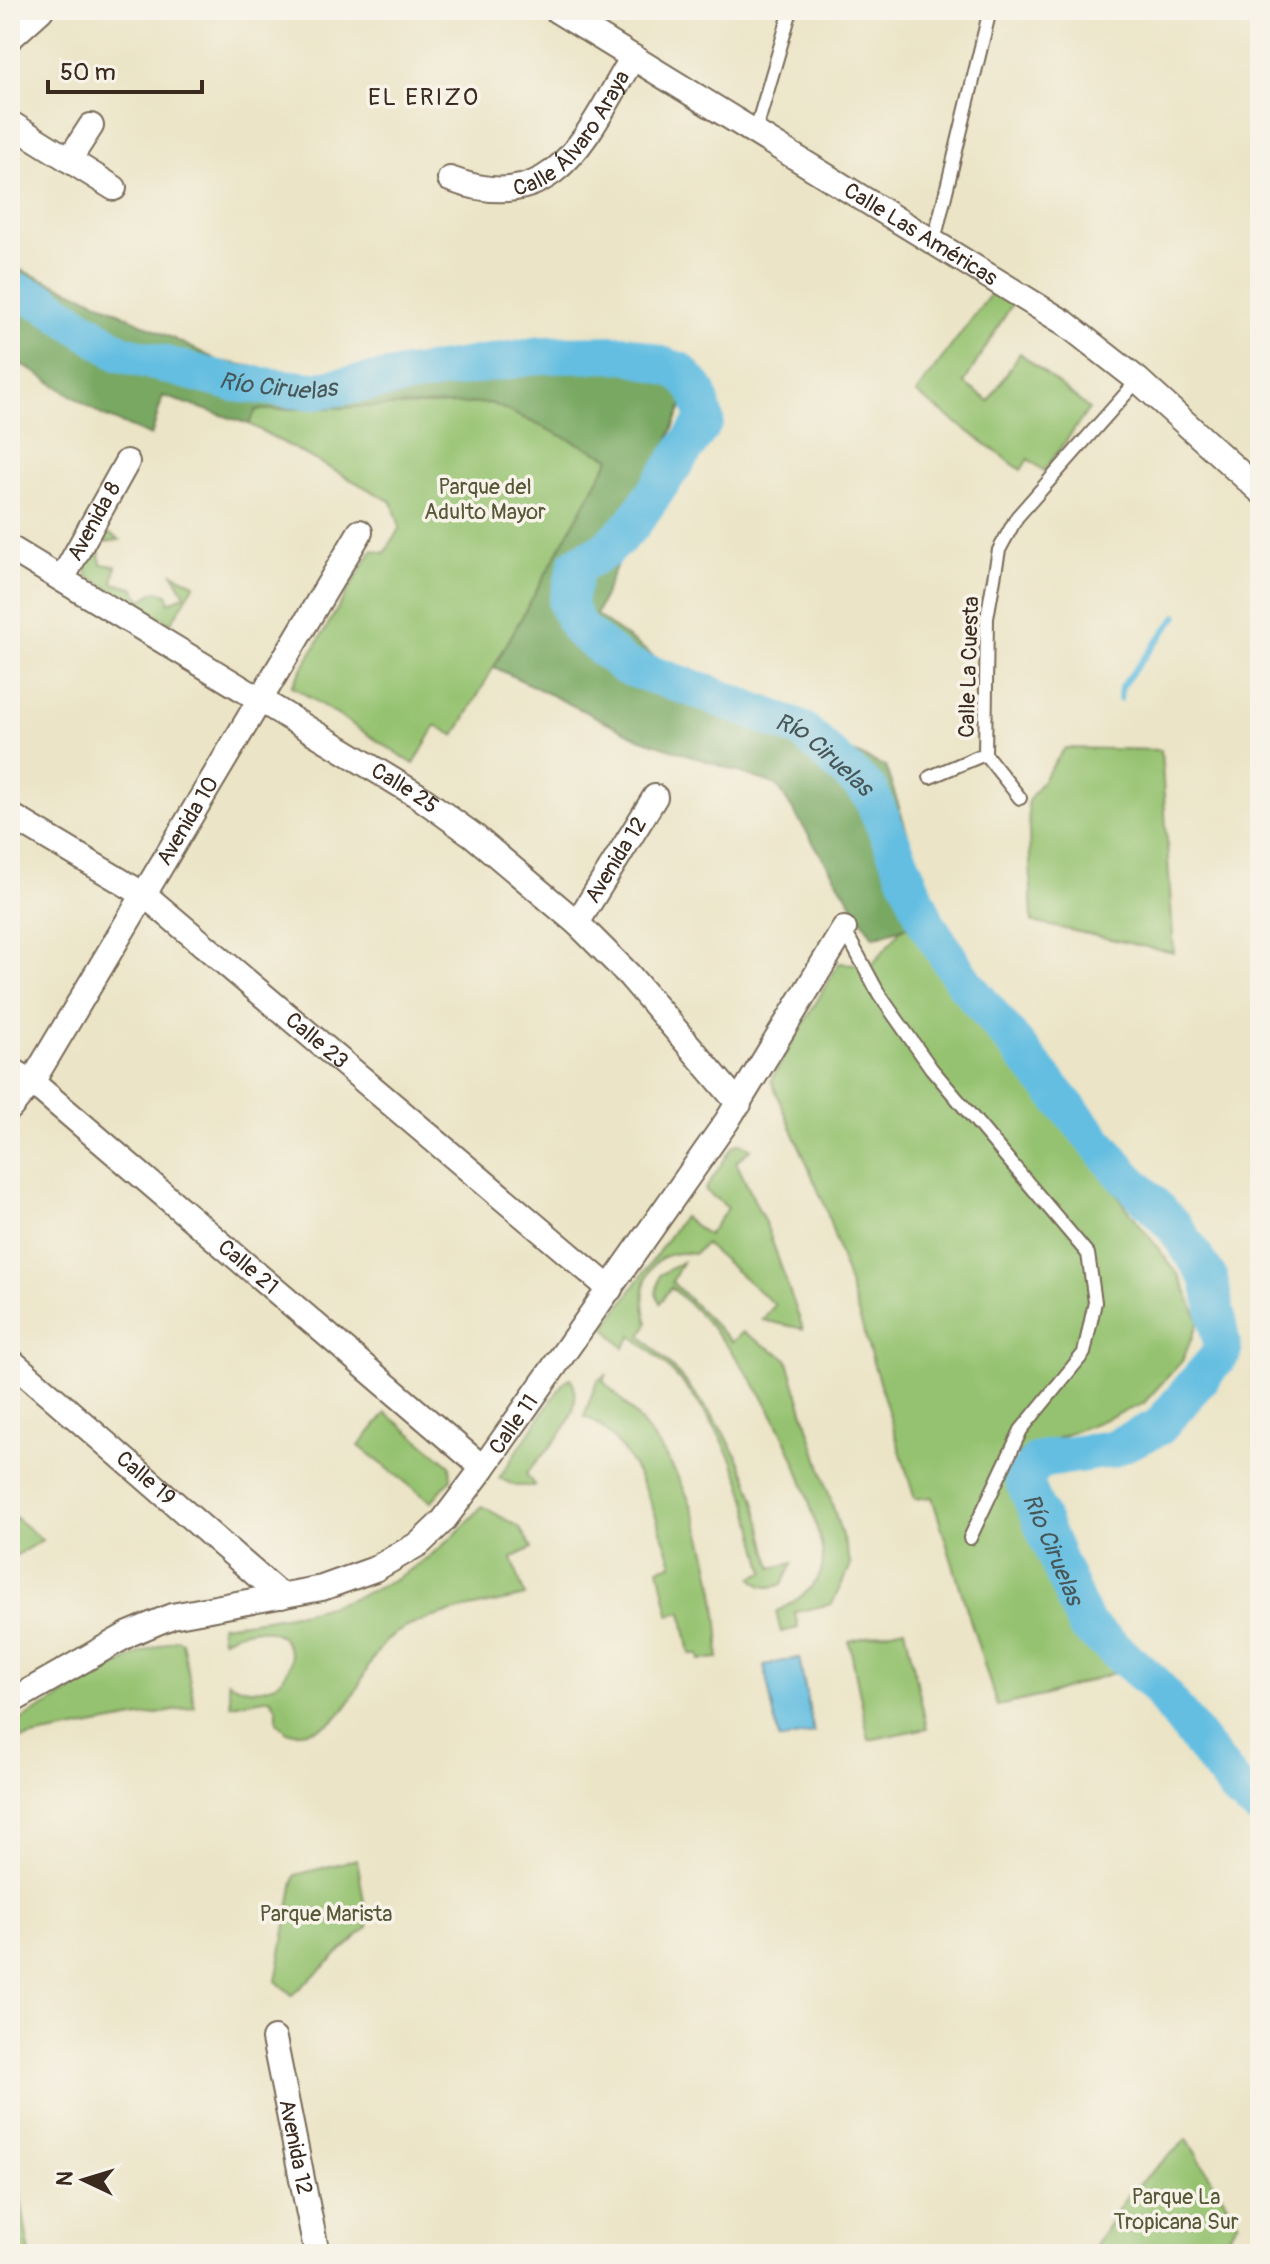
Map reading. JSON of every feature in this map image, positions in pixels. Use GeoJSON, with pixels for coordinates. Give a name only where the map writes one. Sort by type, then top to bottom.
{"type":"FeatureCollection","features":[{"type":"Feature","properties":{"kind":"street"},"geometry":{"type":"LineString","coordinates":[[10,38],[41,10]]}},
{"type":"Feature","properties":{"kind":"street","name":"Calle Las Américas"},"geometry":{"type":"LineString","coordinates":[[556,10],[1065,323],[1138,380],[1260,491]]}},
{"type":"Feature","properties":{"kind":"street","name":"Calle Álvaro Araya"},"geometry":{"type":"LineString","coordinates":[[450,179],[497,191],[535,185],[552,176],[577,151],[633,57]]}},
{"type":"Feature","properties":{"kind":"street"},"geometry":{"type":"LineString","coordinates":[[10,123],[114,188]]}},
{"type":"Feature","properties":{"kind":"street"},"geometry":{"type":"LineString","coordinates":[[69,160],[91,126]]}},
{"type":"Feature","properties":{"kind":"street","name":"Avenida 8"},"geometry":{"type":"LineString","coordinates":[[62,579],[127,462]]}},
{"type":"Feature","properties":{"kind":"street","name":"Avenida 10"},"geometry":{"type":"LineString","coordinates":[[10,1108],[32,1082],[146,896],[360,532]]}},
{"type":"Feature","properties":{"kind":"street","name":"Calle 25"},"geometry":{"type":"LineString","coordinates":[[10,548],[417,795],[474,836],[577,923],[629,975],[739,1104]]}},
{"type":"Feature","properties":{"kind":"street","name":"Avenida 12"},"geometry":{"type":"LineString","coordinates":[[577,923],[655,797]]}},
{"type":"Feature","properties":{"kind":"street","name":"Calle 23"},"geometry":{"type":"LineString","coordinates":[[10,815],[146,896],[610,1289]]}},
{"type":"Feature","properties":{"kind":"street","name":"Calle 11"},"geometry":{"type":"LineString","coordinates":[[10,1702],[150,1624],[193,1610],[281,1596],[355,1578],[400,1556],[443,1521],[739,1104],[844,929]]}},
{"type":"Feature","properties":{"kind":"street","name":"Calle 21"},"geometry":{"type":"LineString","coordinates":[[10,1069],[32,1082],[483,1468]]}},
{"type":"Feature","properties":{"kind":"street","name":"Calle 19"},"geometry":{"type":"LineString","coordinates":[[10,1360],[281,1596]]}},
{"type":"Feature","properties":{"kind":"street","name":"Avenida 12"},"geometry":{"type":"LineString","coordinates":[[274,2039],[317,2254]]}},
{"type":"Feature","properties":{"kind":"lane"},"geometry":{"type":"LineString","coordinates":[[755,133],[791,10]]}},
{"type":"Feature","properties":{"kind":"lane"},"geometry":{"type":"LineString","coordinates":[[934,241],[990,10]]}},
{"type":"Feature","properties":{"kind":"lane","name":"Calle La Cuesta"},"geometry":{"type":"LineString","coordinates":[[930,777],[985,754],[987,618],[999,550],[1017,517],[1138,380]]}},
{"type":"Feature","properties":{"kind":"lane"},"geometry":{"type":"LineString","coordinates":[[985,754],[1020,798]]}},
{"type":"Feature","properties":{"kind":"lane"},"geometry":{"type":"LineString","coordinates":[[844,929],[879,994],[931,1068],[1088,1254],[1095,1302],[1084,1353],[1021,1430],[970,1538]]}},
{"type":"Feature","properties":{"kind":"green space"},"geometry":{"type":"Polygon","coordinates":[[[10,266],[94,300],[219,361],[315,377],[597,341],[699,365],[596,615],[669,667],[886,767],[935,918],[873,937],[777,785],[639,738],[494,667],[610,458],[491,403],[256,410],[249,424],[163,396],[151,436],[102,415],[24,365],[10,370],[10,266]]]}},
{"type":"Feature","properties":{"kind":"green space"},"geometry":{"type":"Polygon","coordinates":[[[996,287],[1014,301],[964,383],[989,401],[1020,353],[1089,409],[1044,471],[1028,459],[1021,470],[916,393],[996,287]]]}},
{"type":"Feature","properties":{"kind":"green space","name":"Parque del Adulto Mayor"},"geometry":{"type":"Polygon","coordinates":[[[491,403],[611,458],[455,736],[436,725],[414,764],[292,686],[372,550],[385,553],[400,527],[392,502],[249,424],[256,410],[491,403]]]}},
{"type":"Feature","properties":{"kind":"green space"},"geometry":{"type":"Polygon","coordinates":[[[105,531],[120,540],[98,543],[101,564],[116,566],[113,583],[133,588],[142,600],[156,591],[168,594],[169,603],[185,595],[173,573],[195,584],[171,623],[87,576],[85,561],[105,531]]]}},
{"type":"Feature","properties":{"kind":"green space"},"geometry":{"type":"Polygon","coordinates":[[[1065,748],[1161,750],[1174,953],[1032,922],[1028,801],[1065,748]]]}},
{"type":"Feature","properties":{"kind":"green space"},"geometry":{"type":"Polygon","coordinates":[[[908,921],[1180,1277],[1199,1321],[1182,1361],[1143,1404],[1000,1461],[1077,1633],[1119,1671],[1043,1696],[997,1706],[932,1497],[915,1499],[825,1206],[771,1080],[839,963],[872,965],[908,921]]]}},
{"type":"Feature","properties":{"kind":"green space"},"geometry":{"type":"Polygon","coordinates":[[[741,1143],[751,1149],[736,1162],[767,1227],[803,1329],[762,1320],[775,1305],[705,1244],[694,1254],[666,1256],[649,1272],[644,1295],[648,1323],[641,1336],[687,1384],[727,1438],[751,1489],[772,1568],[793,1563],[782,1584],[769,1587],[761,1586],[752,1577],[765,1572],[748,1504],[732,1461],[710,1420],[682,1383],[650,1351],[632,1336],[624,1348],[605,1328],[683,1217],[708,1235],[728,1208],[705,1190],[733,1146],[741,1143]]]}},
{"type":"Feature","properties":{"kind":"green space"},"geometry":{"type":"Polygon","coordinates":[[[682,1262],[672,1282],[732,1342],[743,1332],[787,1359],[851,1565],[832,1604],[795,1612],[798,1628],[781,1632],[776,1612],[808,1591],[823,1565],[821,1545],[804,1484],[760,1392],[720,1337],[671,1287],[660,1303],[656,1294],[660,1275],[682,1262]]]}},
{"type":"Feature","properties":{"kind":"green space"},"geometry":{"type":"Polygon","coordinates":[[[607,1374],[603,1381],[653,1437],[687,1495],[708,1559],[715,1595],[719,1658],[700,1660],[699,1654],[690,1654],[682,1612],[669,1615],[659,1568],[672,1564],[651,1503],[616,1441],[601,1426],[584,1416],[597,1381],[607,1374]]]}},
{"type":"Feature","properties":{"kind":"green space"},"geometry":{"type":"Polygon","coordinates":[[[571,1378],[575,1405],[570,1418],[526,1474],[535,1486],[516,1486],[499,1478],[564,1382],[571,1378]]]}},
{"type":"Feature","properties":{"kind":"green space"},"geometry":{"type":"Polygon","coordinates":[[[386,1413],[450,1465],[451,1479],[431,1502],[359,1446],[386,1413]]]}},
{"type":"Feature","properties":{"kind":"green space"},"geometry":{"type":"Polygon","coordinates":[[[482,1506],[519,1527],[532,1548],[512,1558],[525,1596],[430,1618],[397,1633],[385,1642],[374,1657],[339,1715],[326,1725],[309,1731],[287,1732],[277,1722],[277,1709],[270,1698],[231,1705],[228,1681],[248,1689],[267,1688],[283,1677],[291,1657],[287,1645],[273,1632],[253,1630],[222,1640],[220,1625],[297,1614],[364,1594],[396,1579],[425,1560],[454,1536],[482,1506]]]}},
{"type":"Feature","properties":{"kind":"green space"},"geometry":{"type":"Polygon","coordinates":[[[10,1513],[42,1540],[10,1559],[10,1513]]]}},
{"type":"Feature","properties":{"kind":"green space"},"geometry":{"type":"Polygon","coordinates":[[[905,1628],[927,1728],[869,1740],[849,1641],[905,1628]]]}},
{"type":"Feature","properties":{"kind":"green space"},"geometry":{"type":"Polygon","coordinates":[[[177,1639],[182,1642],[195,1707],[10,1741],[10,1726],[140,1653],[177,1639]]]}},
{"type":"Feature","properties":{"kind":"green space","name":"Parque Marista"},"geometry":{"type":"Polygon","coordinates":[[[357,1859],[368,1927],[292,1995],[276,1981],[295,1875],[357,1859]]]}},
{"type":"Feature","properties":{"kind":"green space","name":"Parque La Tropicana Sur"},"geometry":{"type":"Polygon","coordinates":[[[1187,2139],[1238,2222],[1215,2254],[1089,2254],[1128,2194],[1187,2139]]]}},
{"type":"Feature","properties":{"kind":"green space"},"geometry":{"type":"Polygon","coordinates":[[[10,2190],[19,2190],[30,2254],[10,2254],[10,2190]]]}},
{"type":"Feature","properties":{"kind":"water"},"geometry":{"type":"Polygon","coordinates":[[[799,1658],[814,1733],[779,1740],[764,1665],[799,1658]]]}},
{"type":"Feature","properties":{"kind":"waterway","name":"Río Ciruelas"},"geometry":{"type":"LineString","coordinates":[[10,289],[45,303],[120,353],[234,383],[312,391],[541,355],[627,354],[680,371],[698,392],[705,420],[632,525],[606,550],[577,565],[567,605],[579,629],[625,666],[704,692],[802,730],[870,792],[927,924],[964,982],[1122,1173],[1174,1226],[1209,1278],[1223,1351],[1159,1427],[1111,1449],[1039,1460],[1023,1479],[1085,1624],[1154,1683],[1240,1793],[1260,1808]]}},
{"type":"Feature","properties":{"kind":"waterway"},"geometry":{"type":"LineString","coordinates":[[1120,699],[1121,687],[1177,616]]}},
{"type":"Feature","properties":{"kind":"district","name":"EL ERIZO"},"geometry":{"type":"Point","coordinates":[424,97]}}]}
